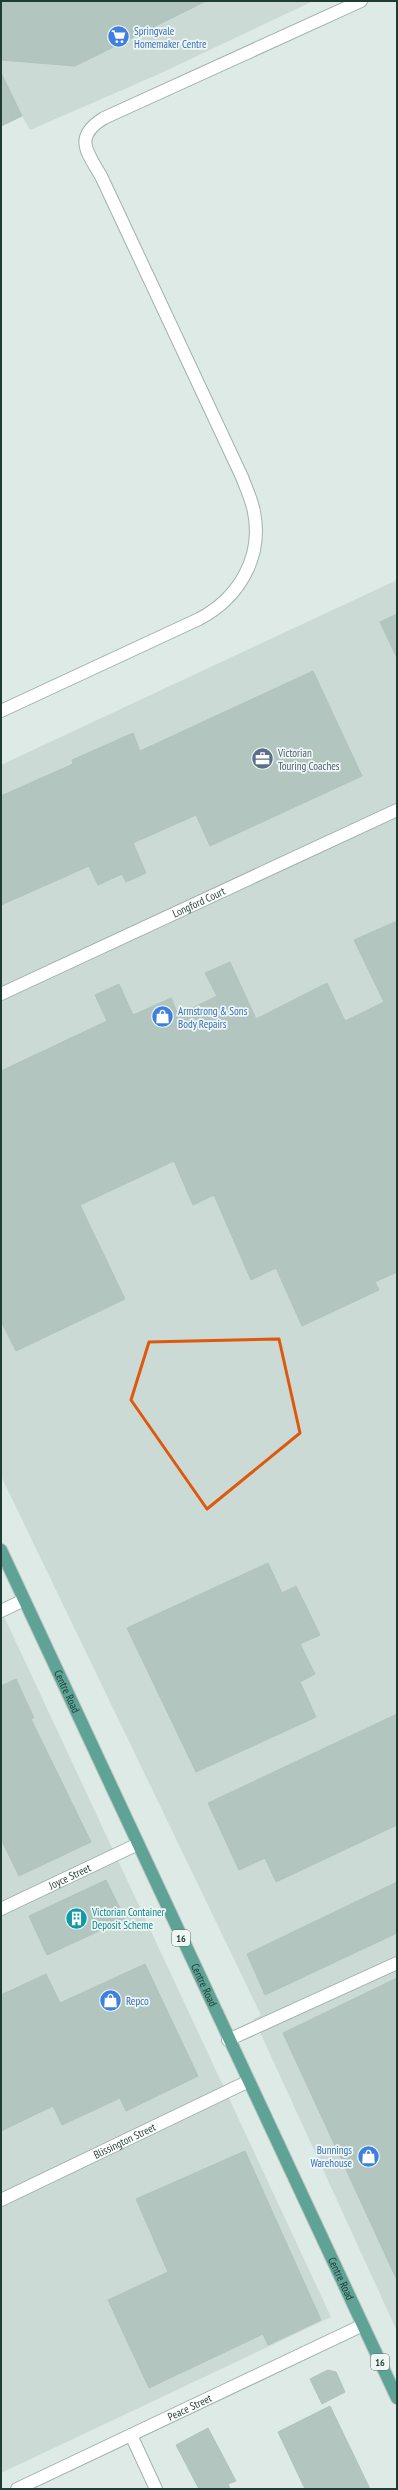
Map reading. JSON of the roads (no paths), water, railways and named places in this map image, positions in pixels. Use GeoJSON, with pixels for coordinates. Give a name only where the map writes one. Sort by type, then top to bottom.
{"type":"FeatureCollection","features":[{"type":"Feature","properties":{"kind":"main road","name":"Centre Road"},"geometry":{"type":"LineString","coordinates":[[1,1550],[228,2040],[249,2081],[397,2398]]}},
{"type":"Feature","properties":{"kind":"street"},"geometry":{"type":"LineString","coordinates":[[1,711],[199,619],[219,606],[239,586],[247,572],[256,537],[254,511],[242,476],[101,176],[86,151],[84,141],[86,135],[96,122],[104,118],[361,1]]}},
{"type":"Feature","properties":{"kind":"street","name":"Longford Court"},"geometry":{"type":"LineString","coordinates":[[1,994],[397,810]]}},
{"type":"Feature","properties":{"kind":"street"},"geometry":{"type":"LineString","coordinates":[[1,1611],[24,1600]]}},
{"type":"Feature","properties":{"kind":"street","name":"Joyce Street"},"geometry":{"type":"LineString","coordinates":[[1,1909],[138,1844]]}},
{"type":"Feature","properties":{"kind":"street"},"geometry":{"type":"LineString","coordinates":[[228,2040],[397,1963]]}},
{"type":"Feature","properties":{"kind":"street","name":"Blissington Street"},"geometry":{"type":"LineString","coordinates":[[1,2200],[249,2081]]}},
{"type":"Feature","properties":{"kind":"street","name":"Peace Street"},"geometry":{"type":"LineString","coordinates":[[17,2489],[363,2325]]}},
{"type":"Feature","properties":{"kind":"street"},"geometry":{"type":"LineString","coordinates":[[131,2435],[156,2489]]}},
{"type":"Feature","properties":{"kind":"place","name":"Springvale Homemaker Centre"},"geometry":{"type":"Point","coordinates":[119,37]}},
{"type":"Feature","properties":{"kind":"place","name":"Victorian Touring Coaches"},"geometry":{"type":"Point","coordinates":[262,759]}},
{"type":"Feature","properties":{"kind":"place","name":"Armstrong & Sons Body Repairs"},"geometry":{"type":"Point","coordinates":[162,1017]}},
{"type":"Feature","properties":{"kind":"place","name":"Victorian Container Deposit Scheme"},"geometry":{"type":"Point","coordinates":[77,1918]}},
{"type":"Feature","properties":{"kind":"place","name":"Repco"},"geometry":{"type":"Point","coordinates":[110,2001]}},
{"type":"Feature","properties":{"kind":"place","name":"Bunnings Warehouse"},"geometry":{"type":"Point","coordinates":[368,2156]}}]}
